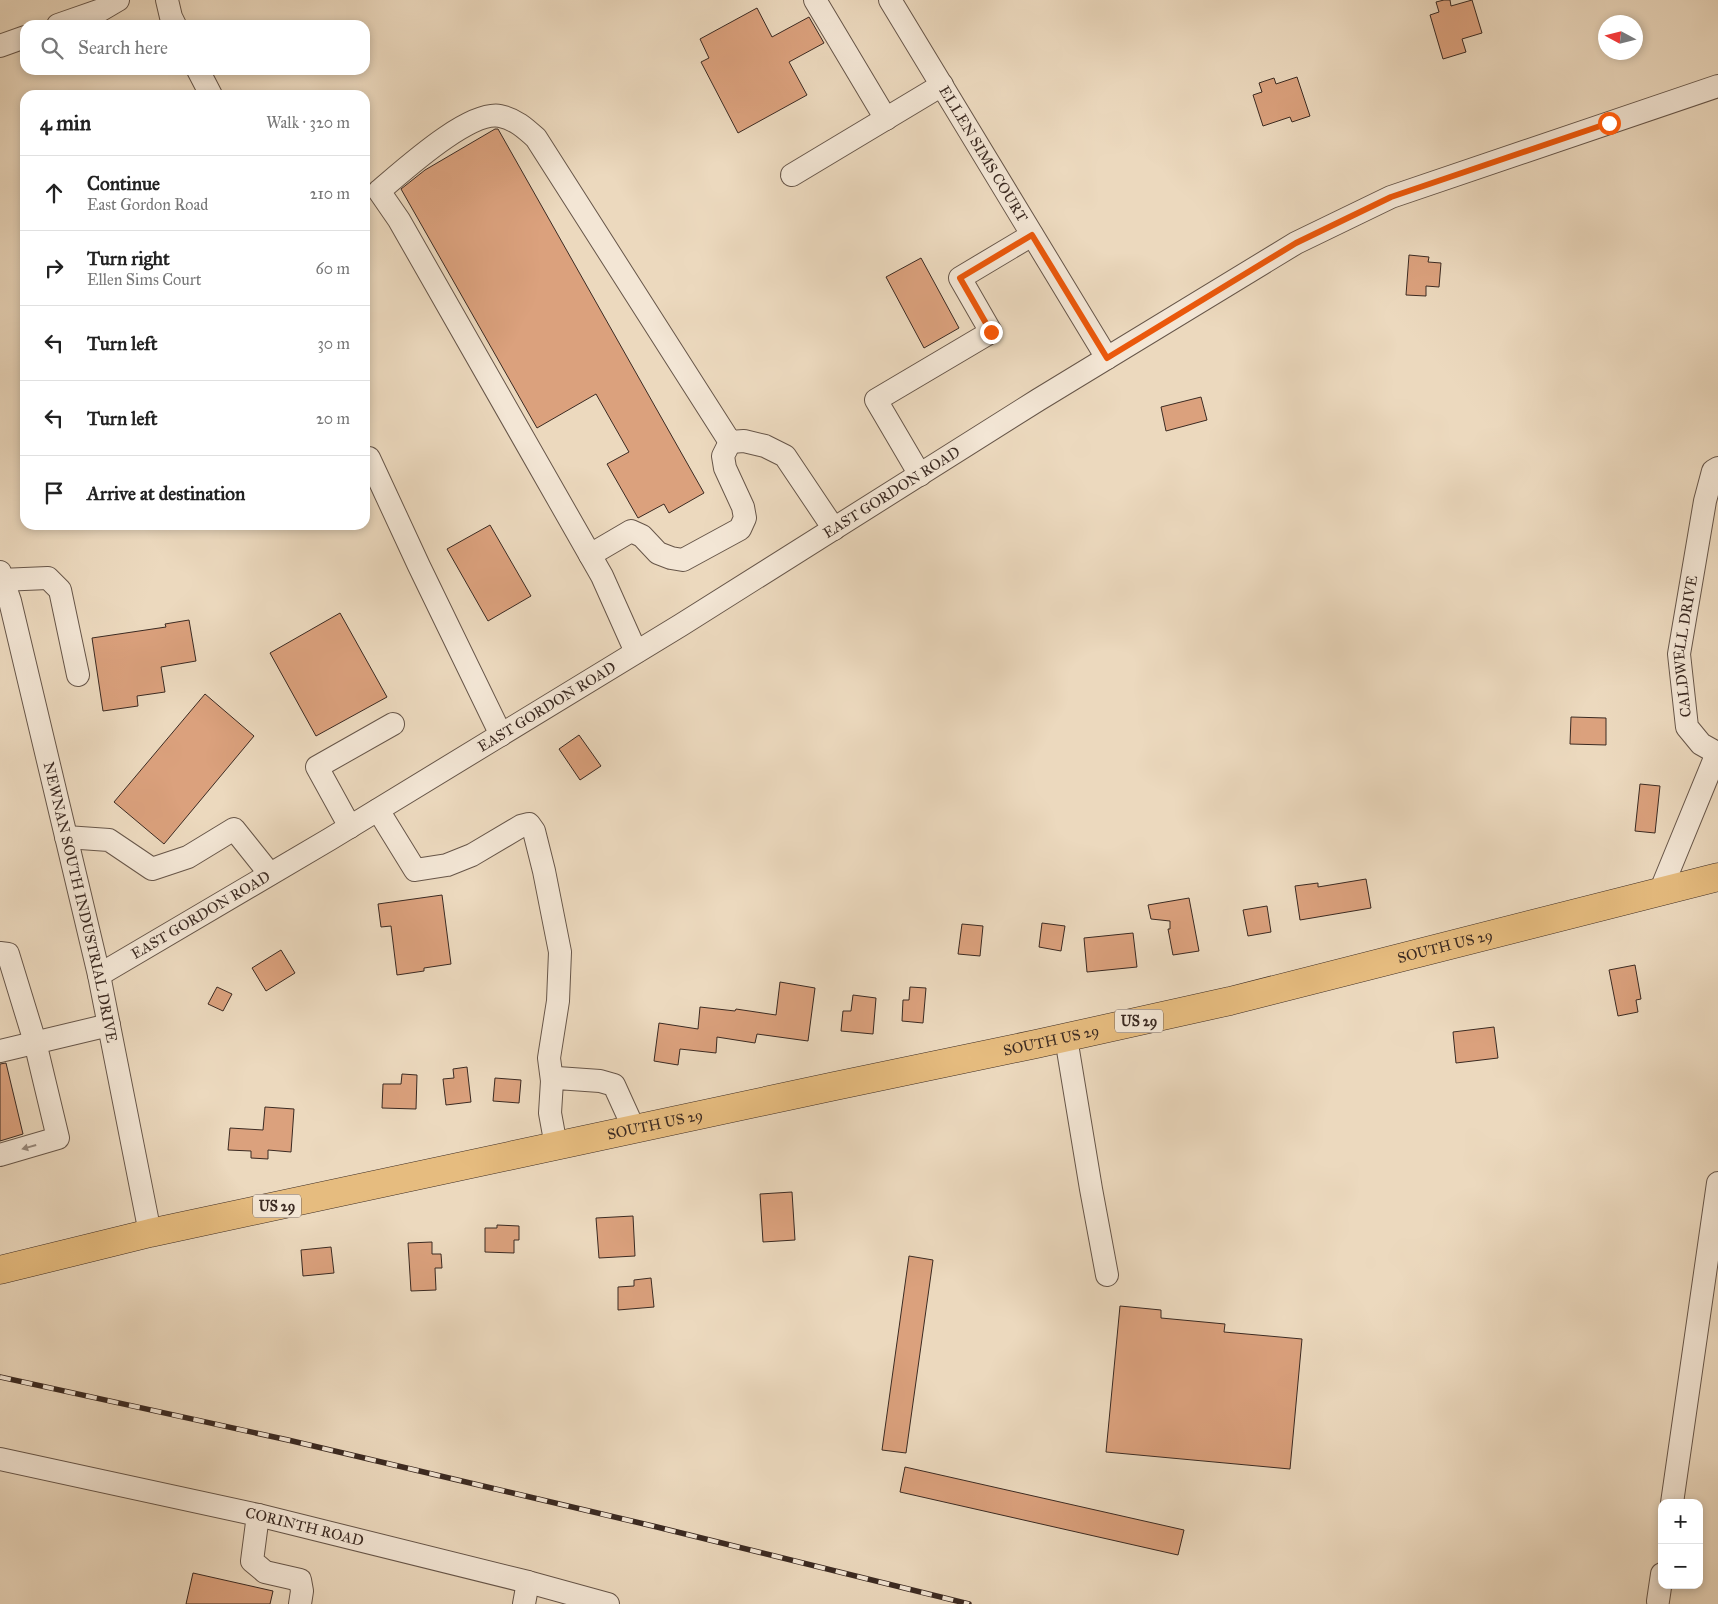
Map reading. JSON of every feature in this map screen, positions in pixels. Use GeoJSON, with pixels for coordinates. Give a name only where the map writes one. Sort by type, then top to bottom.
{"type":"FeatureCollection","features":[{"type":"Feature","properties":{"kind":"main road","name":"SOUTH US 29"},"geometry":{"type":"LineString","coordinates":[[556,1146],[1066,1038],[1230,1001],[1660,892],[1717,880]]}},
{"type":"Feature","properties":{"kind":"main road","name":"US 29"},"geometry":{"type":"LineString","coordinates":[[0,1270],[150,1233],[556,1146]]}},
{"type":"Feature","properties":{"kind":"street"},"geometry":{"type":"LineString","coordinates":[[72,20],[101,10],[118,0]]}},
{"type":"Feature","properties":{"kind":"street"},"geometry":{"type":"LineString","coordinates":[[167,0],[172,20]]}},
{"type":"Feature","properties":{"kind":"street"},"geometry":{"type":"LineString","coordinates":[[816,0],[886,119]]}},
{"type":"Feature","properties":{"kind":"street","name":"ELLEN SIMS COURT"},"geometry":{"type":"LineString","coordinates":[[890,0],[1107,358]]}},
{"type":"Feature","properties":{"kind":"street"},"geometry":{"type":"LineString","coordinates":[[0,46],[20,39]]}},
{"type":"Feature","properties":{"kind":"street"},"geometry":{"type":"LineString","coordinates":[[201,75],[208,90]]}},
{"type":"Feature","properties":{"kind":"street"},"geometry":{"type":"LineString","coordinates":[[792,175],[942,86]]}},
{"type":"Feature","properties":{"kind":"street","name":"EAST GORDON ROAD"},"geometry":{"type":"LineString","coordinates":[[99,975],[501,735],[1107,358],[1296,243],[1391,197],[1718,86]]}},
{"type":"Feature","properties":{"kind":"street"},"geometry":{"type":"LineString","coordinates":[[636,652],[602,576],[399,220],[379,191],[435,143],[481,117],[499,116],[517,122],[536,138],[730,442]]}},
{"type":"Feature","properties":{"kind":"street"},"geometry":{"type":"LineString","coordinates":[[920,475],[876,400],[991,332],[960,278],[1032,235]]}},
{"type":"Feature","properties":{"kind":"street"},"geometry":{"type":"LineString","coordinates":[[730,442],[744,441],[765,446],[785,456],[834,529]]}},
{"type":"Feature","properties":{"kind":"street"},"geometry":{"type":"LineString","coordinates":[[590,555],[631,530],[642,536],[658,554],[683,560],[740,529],[745,518],[743,507],[725,468],[723,456],[730,442]]}},
{"type":"Feature","properties":{"kind":"street"},"geometry":{"type":"LineString","coordinates":[[370,460],[501,735]]}},
{"type":"Feature","properties":{"kind":"street","name":"CALDWELL DRIVE"},"geometry":{"type":"LineString","coordinates":[[1660,892],[1717,753],[1701,744],[1687,727],[1679,654],[1705,501],[1713,472],[1718,468]]}},
{"type":"Feature","properties":{"kind":"street"},"geometry":{"type":"LineString","coordinates":[[1,577],[48,578],[60,590],[78,675]]}},
{"type":"Feature","properties":{"kind":"street","name":"NEWNAN SOUTH INDUSTRIAL DRIVE"},"geometry":{"type":"LineString","coordinates":[[1,577],[10,601],[99,975],[150,1233]]}},
{"type":"Feature","properties":{"kind":"street"},"geometry":{"type":"LineString","coordinates":[[350,826],[317,767],[392,724]]}},
{"type":"Feature","properties":{"kind":"street"},"geometry":{"type":"LineString","coordinates":[[378,810],[415,870],[447,865],[472,855],[521,826],[529,824],[534,831],[560,952],[558,1001],[549,1058],[552,1081],[550,1113],[556,1146]]}},
{"type":"Feature","properties":{"kind":"street"},"geometry":{"type":"LineString","coordinates":[[66,837],[109,840],[152,869],[188,856],[234,829],[270,874]]}},
{"type":"Feature","properties":{"kind":"street"},"geometry":{"type":"LineString","coordinates":[[0,1155],[58,1138],[35,1042],[4,953]]}},
{"type":"Feature","properties":{"kind":"street"},"geometry":{"type":"LineString","coordinates":[[0,1051],[109,1025]]}},
{"type":"Feature","properties":{"kind":"street"},"geometry":{"type":"LineString","coordinates":[[1066,1038],[1107,1275]]}},
{"type":"Feature","properties":{"kind":"street"},"geometry":{"type":"LineString","coordinates":[[552,1081],[557,1078],[600,1081],[614,1085],[634,1129]]}},
{"type":"Feature","properties":{"kind":"street"},"geometry":{"type":"LineString","coordinates":[[1673,1499],[1718,1183]]}},
{"type":"Feature","properties":{"kind":"street","name":"CORINTH ROAD"},"geometry":{"type":"LineString","coordinates":[[0,1459],[258,1515],[528,1582],[608,1604]]}},
{"type":"Feature","properties":{"kind":"street"},"geometry":{"type":"LineString","coordinates":[[258,1515],[252,1561],[265,1572],[300,1580],[302,1591],[300,1604]]}},
{"type":"Feature","properties":{"kind":"street"},"geometry":{"type":"LineString","coordinates":[[524,1604],[528,1582]]}},
{"type":"Feature","properties":{"kind":"street"},"geometry":{"type":"LineString","coordinates":[[1658,1601],[1660,1589]]}},
{"type":"Feature","properties":{"kind":"building"},"geometry":{"type":"Polygon","coordinates":[[[1450,0],[1451,6],[1472,0],[1482,33],[1462,39],[1466,52],[1443,59],[1430,15],[1439,12],[1436,2],[1450,0]]]}},
{"type":"Feature","properties":{"kind":"building"},"geometry":{"type":"Polygon","coordinates":[[[757,8],[772,37],[809,17],[824,43],[789,62],[807,95],[738,133],[701,62],[709,58],[700,39],[757,8]]]}},
{"type":"Feature","properties":{"kind":"building"},"geometry":{"type":"Polygon","coordinates":[[[1297,77],[1310,116],[1292,122],[1290,117],[1263,126],[1253,95],[1262,92],[1259,83],[1274,78],[1276,84],[1297,77]]]}},
{"type":"Feature","properties":{"kind":"building"},"geometry":{"type":"Polygon","coordinates":[[[498,129],[704,493],[669,513],[664,504],[638,518],[607,464],[629,452],[596,394],[537,428],[401,189],[425,170],[498,129]]]}},
{"type":"Feature","properties":{"kind":"building"},"geometry":{"type":"Polygon","coordinates":[[[1409,255],[1429,257],[1428,262],[1441,263],[1439,287],[1426,286],[1426,296],[1406,295],[1409,255]]]}},
{"type":"Feature","properties":{"kind":"building"},"geometry":{"type":"Polygon","coordinates":[[[921,258],[959,328],[924,348],[886,277],[921,258]]]}},
{"type":"Feature","properties":{"kind":"building"},"geometry":{"type":"Polygon","coordinates":[[[1201,397],[1207,420],[1166,431],[1161,407],[1201,397]]]}},
{"type":"Feature","properties":{"kind":"building"},"geometry":{"type":"Polygon","coordinates":[[[490,525],[531,596],[488,621],[447,549],[490,525]]]}},
{"type":"Feature","properties":{"kind":"building"},"geometry":{"type":"Polygon","coordinates":[[[340,613],[387,697],[316,736],[270,653],[340,613]]]}},
{"type":"Feature","properties":{"kind":"building"},"geometry":{"type":"Polygon","coordinates":[[[189,620],[196,661],[161,667],[165,692],[137,696],[138,706],[103,711],[92,638],[166,627],[165,624],[189,620]]]}},
{"type":"Feature","properties":{"kind":"building"},"geometry":{"type":"Polygon","coordinates":[[[205,694],[254,736],[164,844],[114,802],[205,694]]]}},
{"type":"Feature","properties":{"kind":"building"},"geometry":{"type":"Polygon","coordinates":[[[1571,717],[1606,718],[1606,745],[1570,744],[1571,717]]]}},
{"type":"Feature","properties":{"kind":"building"},"geometry":{"type":"Polygon","coordinates":[[[579,735],[601,766],[580,780],[559,749],[579,735]]]}},
{"type":"Feature","properties":{"kind":"building"},"geometry":{"type":"Polygon","coordinates":[[[1640,784],[1660,786],[1655,833],[1635,831],[1640,784]]]}},
{"type":"Feature","properties":{"kind":"building"},"geometry":{"type":"Polygon","coordinates":[[[1366,879],[1371,908],[1300,920],[1295,886],[1318,883],[1318,887],[1366,879]]]}},
{"type":"Feature","properties":{"kind":"building"},"geometry":{"type":"Polygon","coordinates":[[[442,895],[451,964],[397,975],[391,926],[381,927],[378,904],[442,895]]]}},
{"type":"Feature","properties":{"kind":"building"},"geometry":{"type":"Polygon","coordinates":[[[1189,898],[1199,951],[1173,955],[1168,929],[1170,929],[1170,921],[1151,919],[1148,905],[1189,898]]]}},
{"type":"Feature","properties":{"kind":"building"},"geometry":{"type":"Polygon","coordinates":[[[1267,906],[1271,932],[1248,936],[1243,910],[1267,906]]]}},
{"type":"Feature","properties":{"kind":"building"},"geometry":{"type":"Polygon","coordinates":[[[1042,923],[1065,926],[1061,951],[1039,947],[1042,923]]]}},
{"type":"Feature","properties":{"kind":"building"},"geometry":{"type":"Polygon","coordinates":[[[962,924],[983,926],[980,956],[958,954],[962,924]]]}},
{"type":"Feature","properties":{"kind":"building"},"geometry":{"type":"Polygon","coordinates":[[[1133,933],[1137,967],[1087,972],[1084,938],[1133,933]]]}},
{"type":"Feature","properties":{"kind":"building"},"geometry":{"type":"Polygon","coordinates":[[[281,950],[295,973],[266,991],[252,968],[281,950]]]}},
{"type":"Feature","properties":{"kind":"building"},"geometry":{"type":"Polygon","coordinates":[[[1635,965],[1641,999],[1636,1000],[1638,1012],[1618,1016],[1609,970],[1635,965]]]}},
{"type":"Feature","properties":{"kind":"building"},"geometry":{"type":"Polygon","coordinates":[[[780,982],[815,988],[808,1041],[757,1034],[755,1043],[717,1037],[716,1053],[680,1049],[678,1065],[654,1061],[659,1023],[698,1029],[700,1007],[735,1011],[736,1009],[776,1015],[780,982]]]}},
{"type":"Feature","properties":{"kind":"building"},"geometry":{"type":"Polygon","coordinates":[[[217,987],[232,994],[223,1011],[208,1004],[217,987]]]}},
{"type":"Feature","properties":{"kind":"building"},"geometry":{"type":"Polygon","coordinates":[[[910,987],[926,988],[923,1023],[902,1021],[903,1000],[909,1000],[910,987]]]}},
{"type":"Feature","properties":{"kind":"building"},"geometry":{"type":"Polygon","coordinates":[[[853,995],[876,998],[873,1034],[841,1031],[843,1011],[851,1011],[853,995]]]}},
{"type":"Feature","properties":{"kind":"building"},"geometry":{"type":"Polygon","coordinates":[[[1494,1027],[1498,1058],[1456,1063],[1453,1032],[1494,1027]]]}},
{"type":"Feature","properties":{"kind":"building"},"geometry":{"type":"Polygon","coordinates":[[[6,1063],[23,1134],[0,1141],[0,1064],[6,1063]]]}},
{"type":"Feature","properties":{"kind":"building"},"geometry":{"type":"Polygon","coordinates":[[[467,1067],[471,1102],[446,1105],[443,1079],[454,1078],[453,1069],[467,1067]]]}},
{"type":"Feature","properties":{"kind":"building"},"geometry":{"type":"Polygon","coordinates":[[[402,1074],[417,1075],[416,1109],[382,1108],[383,1084],[401,1084],[402,1074]]]}},
{"type":"Feature","properties":{"kind":"building"},"geometry":{"type":"Polygon","coordinates":[[[495,1078],[521,1080],[519,1103],[493,1101],[495,1078]]]}},
{"type":"Feature","properties":{"kind":"building"},"geometry":{"type":"Polygon","coordinates":[[[265,1107],[294,1109],[291,1152],[268,1150],[268,1159],[251,1158],[251,1151],[228,1150],[230,1128],[263,1130],[265,1107]]]}},
{"type":"Feature","properties":{"kind":"building"},"geometry":{"type":"Polygon","coordinates":[[[792,1192],[795,1240],[763,1242],[760,1194],[792,1192]]]}},
{"type":"Feature","properties":{"kind":"building"},"geometry":{"type":"Polygon","coordinates":[[[633,1216],[635,1256],[599,1258],[596,1218],[633,1216]]]}},
{"type":"Feature","properties":{"kind":"building"},"geometry":{"type":"Polygon","coordinates":[[[497,1225],[519,1226],[519,1240],[514,1240],[514,1253],[485,1252],[485,1228],[497,1228],[497,1225]]]}},
{"type":"Feature","properties":{"kind":"building"},"geometry":{"type":"Polygon","coordinates":[[[432,1242],[432,1254],[441,1254],[442,1268],[435,1268],[436,1290],[411,1291],[408,1243],[432,1242]]]}},
{"type":"Feature","properties":{"kind":"building"},"geometry":{"type":"Polygon","coordinates":[[[331,1247],[334,1273],[303,1276],[301,1250],[331,1247]]]}},
{"type":"Feature","properties":{"kind":"building"},"geometry":{"type":"Polygon","coordinates":[[[909,1256],[933,1260],[906,1453],[882,1450],[909,1256]]]}},
{"type":"Feature","properties":{"kind":"building"},"geometry":{"type":"Polygon","coordinates":[[[651,1278],[654,1307],[618,1310],[618,1287],[634,1286],[634,1280],[651,1278]]]}},
{"type":"Feature","properties":{"kind":"building"},"geometry":{"type":"Polygon","coordinates":[[[1120,1306],[1161,1310],[1161,1318],[1225,1324],[1224,1332],[1302,1339],[1290,1469],[1106,1452],[1120,1306]]]}},
{"type":"Feature","properties":{"kind":"building"},"geometry":{"type":"Polygon","coordinates":[[[905,1467],[1184,1530],[1178,1555],[900,1492],[905,1467]]]}},
{"type":"Feature","properties":{"kind":"building"},"geometry":{"type":"Polygon","coordinates":[[[193,1573],[273,1591],[270,1604],[186,1604],[193,1573]]]}},
{"type":"Feature","properties":{"kind":"railway"},"geometry":{"type":"LineString","coordinates":[[0,1377],[288,1440],[657,1527],[969,1604]]}},
{"type":"Feature","properties":{"kind":"route"},"geometry":{"type":"LineString","coordinates":[[991,332],[960,278],[1032,235],[1107,358],[1296,243],[1391,197],[1609,123]]}}]}
